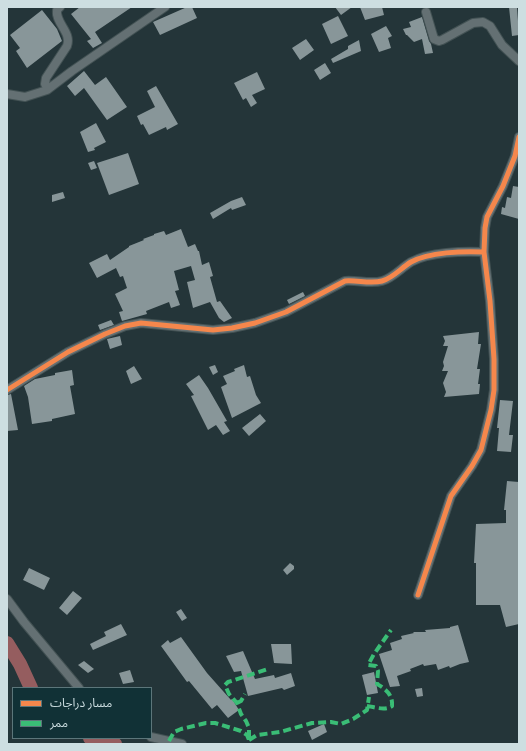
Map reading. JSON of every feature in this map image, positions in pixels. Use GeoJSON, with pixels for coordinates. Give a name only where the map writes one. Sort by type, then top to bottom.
{"type":"FeatureCollection","features":[{"type":"Feature","properties":{"kind":"street"},"geometry":{"type":"LineString","coordinates":[[48,89],[45,84],[46,78],[67,46],[68,42],[68,36],[56,15],[57,10],[60,7]]}},
{"type":"Feature","properties":{"kind":"street"},"geometry":{"type":"LineString","coordinates":[[7,94],[25,97],[48,89],[165,7]]}},
{"type":"Feature","properties":{"kind":"street"},"geometry":{"type":"LineString","coordinates":[[426,12],[434,39],[439,41],[442,40],[473,23],[483,22],[490,26],[502,45],[519,61]]}},
{"type":"Feature","properties":{"kind":"street"},"geometry":{"type":"LineString","coordinates":[[418,595],[451,496],[472,466],[481,450],[491,410],[494,390],[494,359],[490,301],[484,252],[485,228],[487,218],[503,186],[515,156],[519,137]]}},
{"type":"Feature","properties":{"kind":"street"},"geometry":{"type":"LineString","coordinates":[[7,390],[68,352],[125,326],[140,323],[213,330],[232,328],[255,323],[286,312],[345,281],[382,281],[391,277],[420,258],[432,255],[484,252]]}},
{"type":"Feature","properties":{"kind":"street"},"geometry":{"type":"LineString","coordinates":[[7,599],[78,687]]}},
{"type":"Feature","properties":{"kind":"street"},"geometry":{"type":"LineString","coordinates":[[152,737],[182,744]]}},
{"type":"Feature","properties":{"kind":"building"},"geometry":{"type":"Polygon","coordinates":[[[80,7],[132,7],[95,32],[102,43],[93,48],[87,41],[91,39],[71,14],[80,7]]]}},
{"type":"Feature","properties":{"kind":"building"},"geometry":{"type":"Polygon","coordinates":[[[187,7],[192,7],[197,18],[160,35],[153,22],[187,7]]]}},
{"type":"Feature","properties":{"kind":"building"},"geometry":{"type":"Polygon","coordinates":[[[335,7],[352,7],[341,15],[335,7]]]}},
{"type":"Feature","properties":{"kind":"building"},"geometry":{"type":"Polygon","coordinates":[[[360,7],[382,7],[384,15],[365,20],[360,7]]]}},
{"type":"Feature","properties":{"kind":"building"},"geometry":{"type":"Polygon","coordinates":[[[509,7],[517,7],[519,35],[512,36],[509,7]]]}},
{"type":"Feature","properties":{"kind":"building"},"geometry":{"type":"Polygon","coordinates":[[[42,10],[57,29],[62,41],[27,68],[16,51],[20,48],[10,35],[42,10]]]}},
{"type":"Feature","properties":{"kind":"building"},"geometry":{"type":"Polygon","coordinates":[[[338,16],[348,36],[331,44],[322,24],[338,16]]]}},
{"type":"Feature","properties":{"kind":"building"},"geometry":{"type":"Polygon","coordinates":[[[422,17],[433,53],[425,54],[422,39],[414,42],[406,35],[403,29],[411,27],[409,22],[422,17]]]}},
{"type":"Feature","properties":{"kind":"building"},"geometry":{"type":"Polygon","coordinates":[[[386,26],[392,36],[388,38],[391,48],[379,52],[371,34],[386,26]]]}},
{"type":"Feature","properties":{"kind":"building"},"geometry":{"type":"Polygon","coordinates":[[[306,39],[314,50],[300,60],[292,48],[306,39]]]}},
{"type":"Feature","properties":{"kind":"building"},"geometry":{"type":"Polygon","coordinates":[[[359,40],[361,51],[333,63],[331,59],[348,49],[348,46],[359,40]]]}},
{"type":"Feature","properties":{"kind":"building"},"geometry":{"type":"Polygon","coordinates":[[[325,63],[331,73],[320,80],[314,70],[325,63]]]}},
{"type":"Feature","properties":{"kind":"building"},"geometry":{"type":"Polygon","coordinates":[[[84,71],[95,85],[106,77],[127,107],[107,120],[84,88],[75,96],[67,86],[84,71]]]}},
{"type":"Feature","properties":{"kind":"building"},"geometry":{"type":"Polygon","coordinates":[[[257,72],[265,89],[252,95],[257,103],[251,107],[246,98],[243,100],[234,83],[257,72]]]}},
{"type":"Feature","properties":{"kind":"building"},"geometry":{"type":"Polygon","coordinates":[[[156,86],[178,124],[167,130],[166,127],[149,135],[143,124],[141,125],[137,116],[155,107],[147,91],[156,86]]]}},
{"type":"Feature","properties":{"kind":"building"},"geometry":{"type":"Polygon","coordinates":[[[96,123],[106,142],[94,148],[95,150],[88,152],[80,132],[96,123]]]}},
{"type":"Feature","properties":{"kind":"building"},"geometry":{"type":"Polygon","coordinates":[[[128,153],[139,184],[109,195],[97,163],[128,153]]]}},
{"type":"Feature","properties":{"kind":"building"},"geometry":{"type":"Polygon","coordinates":[[[94,161],[97,168],[91,170],[88,163],[94,161]]]}},
{"type":"Feature","properties":{"kind":"building"},"geometry":{"type":"Polygon","coordinates":[[[513,186],[519,187],[519,219],[501,214],[502,207],[505,208],[507,197],[511,198],[513,186]]]}},
{"type":"Feature","properties":{"kind":"building"},"geometry":{"type":"Polygon","coordinates":[[[63,192],[65,198],[52,202],[52,195],[63,192]]]}},
{"type":"Feature","properties":{"kind":"building"},"geometry":{"type":"Polygon","coordinates":[[[242,197],[246,205],[232,210],[231,208],[213,219],[210,213],[231,201],[242,197]]]}},
{"type":"Feature","properties":{"kind":"building"},"geometry":{"type":"Polygon","coordinates":[[[181,229],[188,247],[195,244],[199,251],[202,265],[209,262],[213,276],[210,277],[217,302],[220,301],[232,318],[224,322],[219,318],[210,302],[193,308],[187,282],[195,280],[191,266],[174,271],[179,290],[175,291],[180,305],[171,308],[169,302],[146,311],[147,314],[122,321],[119,312],[123,311],[115,294],[127,288],[123,276],[120,277],[116,268],[97,278],[89,263],[107,254],[110,260],[129,246],[154,234],[164,231],[166,235],[181,229]]]}},
{"type":"Feature","properties":{"kind":"building"},"geometry":{"type":"Polygon","coordinates":[[[303,292],[305,296],[289,304],[287,300],[303,292]]]}},
{"type":"Feature","properties":{"kind":"building"},"geometry":{"type":"Polygon","coordinates":[[[111,320],[114,325],[100,330],[98,325],[111,320]]]}},
{"type":"Feature","properties":{"kind":"building"},"geometry":{"type":"Polygon","coordinates":[[[479,332],[478,344],[481,344],[477,369],[480,369],[478,384],[480,384],[479,394],[444,397],[446,392],[443,383],[448,371],[442,371],[448,346],[443,346],[445,341],[443,336],[479,332]]]}},
{"type":"Feature","properties":{"kind":"building"},"geometry":{"type":"Polygon","coordinates":[[[120,336],[122,345],[110,349],[107,339],[120,336]]]}},
{"type":"Feature","properties":{"kind":"building"},"geometry":{"type":"Polygon","coordinates":[[[215,365],[218,372],[213,375],[209,367],[215,365]]]}},
{"type":"Feature","properties":{"kind":"building"},"geometry":{"type":"Polygon","coordinates":[[[244,365],[247,377],[250,376],[256,395],[261,403],[232,418],[221,387],[227,384],[223,376],[244,365]]]}},
{"type":"Feature","properties":{"kind":"building"},"geometry":{"type":"Polygon","coordinates":[[[134,366],[142,379],[131,384],[126,371],[134,366]]]}},
{"type":"Feature","properties":{"kind":"building"},"geometry":{"type":"Polygon","coordinates":[[[72,370],[74,385],[70,386],[75,414],[52,419],[52,421],[32,424],[28,397],[24,386],[35,379],[72,370]]]}},
{"type":"Feature","properties":{"kind":"building"},"geometry":{"type":"Polygon","coordinates":[[[199,375],[227,421],[224,422],[230,431],[223,435],[216,425],[208,430],[191,396],[194,395],[186,384],[199,375]]]}},
{"type":"Feature","properties":{"kind":"building"},"geometry":{"type":"Polygon","coordinates":[[[11,394],[18,430],[7,431],[7,395],[11,394]]]}},
{"type":"Feature","properties":{"kind":"building"},"geometry":{"type":"Polygon","coordinates":[[[500,400],[513,401],[509,435],[513,435],[511,452],[497,451],[499,428],[497,428],[500,400]]]}},
{"type":"Feature","properties":{"kind":"building"},"geometry":{"type":"Polygon","coordinates":[[[260,414],[266,421],[249,436],[242,428],[260,414]]]}},
{"type":"Feature","properties":{"kind":"building"},"geometry":{"type":"Polygon","coordinates":[[[507,481],[519,482],[519,624],[506,627],[500,605],[476,605],[476,563],[474,563],[476,524],[506,523],[506,510],[504,510],[507,481]]]}},
{"type":"Feature","properties":{"kind":"building"},"geometry":{"type":"Polygon","coordinates":[[[290,563],[294,566],[294,569],[287,575],[283,570],[290,563]]]}},
{"type":"Feature","properties":{"kind":"building"},"geometry":{"type":"Polygon","coordinates":[[[29,568],[50,578],[44,590],[23,580],[29,568]]]}},
{"type":"Feature","properties":{"kind":"building"},"geometry":{"type":"Polygon","coordinates":[[[73,591],[82,598],[67,615],[59,608],[73,591]]]}},
{"type":"Feature","properties":{"kind":"building"},"geometry":{"type":"Polygon","coordinates":[[[181,609],[187,618],[182,621],[176,612],[181,609]]]}},
{"type":"Feature","properties":{"kind":"building"},"geometry":{"type":"Polygon","coordinates":[[[121,624],[127,635],[93,650],[90,644],[106,636],[104,632],[121,624]]]}},
{"type":"Feature","properties":{"kind":"building"},"geometry":{"type":"Polygon","coordinates":[[[458,625],[469,662],[438,670],[436,664],[424,666],[423,664],[410,669],[411,671],[397,676],[400,686],[390,687],[379,654],[392,650],[390,643],[402,639],[401,636],[414,633],[413,632],[426,632],[425,630],[450,628],[458,625]]]}},
{"type":"Feature","properties":{"kind":"building"},"geometry":{"type":"Polygon","coordinates":[[[181,637],[207,673],[231,700],[232,699],[239,710],[228,718],[217,705],[212,709],[189,681],[187,682],[161,646],[168,640],[170,643],[181,637]]]}},
{"type":"Feature","properties":{"kind":"building"},"geometry":{"type":"Polygon","coordinates":[[[271,644],[291,644],[292,664],[274,663],[271,644]]]}},
{"type":"Feature","properties":{"kind":"building"},"geometry":{"type":"Polygon","coordinates":[[[243,651],[255,679],[274,675],[275,678],[291,673],[295,686],[284,690],[282,688],[248,696],[241,671],[234,672],[226,656],[243,651]]]}},
{"type":"Feature","properties":{"kind":"building"},"geometry":{"type":"Polygon","coordinates":[[[84,661],[94,669],[88,673],[78,665],[84,661]]]}},
{"type":"Feature","properties":{"kind":"building"},"geometry":{"type":"Polygon","coordinates":[[[130,670],[134,682],[123,684],[119,673],[130,670]]]}},
{"type":"Feature","properties":{"kind":"building"},"geometry":{"type":"Polygon","coordinates":[[[374,672],[378,693],[367,695],[362,675],[374,672]]]}},
{"type":"Feature","properties":{"kind":"building"},"geometry":{"type":"Polygon","coordinates":[[[422,688],[423,696],[417,697],[415,689],[422,688]]]}},
{"type":"Feature","properties":{"kind":"building"},"geometry":{"type":"Polygon","coordinates":[[[324,724],[327,732],[312,740],[308,731],[324,724]]]}},
{"type":"Feature","properties":{"kind":"waterway"},"geometry":{"type":"LineString","coordinates":[[7,643],[20,664],[31,687]]}},
{"type":"Feature","properties":{"kind":"waterway"},"geometry":{"type":"LineString","coordinates":[[94,739],[115,744]]}},
{"type":"Feature","properties":{"kind":"marked path"},"geometry":{"type":"LineString","coordinates":[[367,706],[383,708],[392,706],[388,693],[377,684],[378,671],[376,666],[368,665],[391,630]]}},
{"type":"Feature","properties":{"kind":"marked path"},"geometry":{"type":"LineString","coordinates":[[249,738],[249,728],[246,721],[241,714],[237,703],[229,694],[225,685],[228,682],[268,669]]}},
{"type":"Feature","properties":{"kind":"marked path"},"geometry":{"type":"LineString","coordinates":[[237,703],[241,701],[245,694]]}},
{"type":"Feature","properties":{"kind":"marked path"},"geometry":{"type":"LineString","coordinates":[[249,740],[257,735],[280,732],[312,723],[331,722],[341,724],[353,719],[367,710],[369,697]]}},
{"type":"Feature","properties":{"kind":"marked path"},"geometry":{"type":"LineString","coordinates":[[169,741],[174,732],[206,723],[215,723],[241,731],[247,735],[249,740]]}},
{"type":"Feature","properties":{"kind":"cycle path"},"geometry":{"type":"LineString","coordinates":[[7,390],[68,352],[125,326],[141,323],[213,330],[232,328],[255,323],[286,312],[345,281],[373,282],[386,280],[411,262],[427,256],[446,253],[484,252],[487,217],[503,186],[515,156],[519,137]]}},
{"type":"Feature","properties":{"kind":"cycle path"},"geometry":{"type":"LineString","coordinates":[[418,595],[451,496],[472,466],[481,450],[491,410],[494,390],[494,359],[490,301],[484,252]]}}]}
